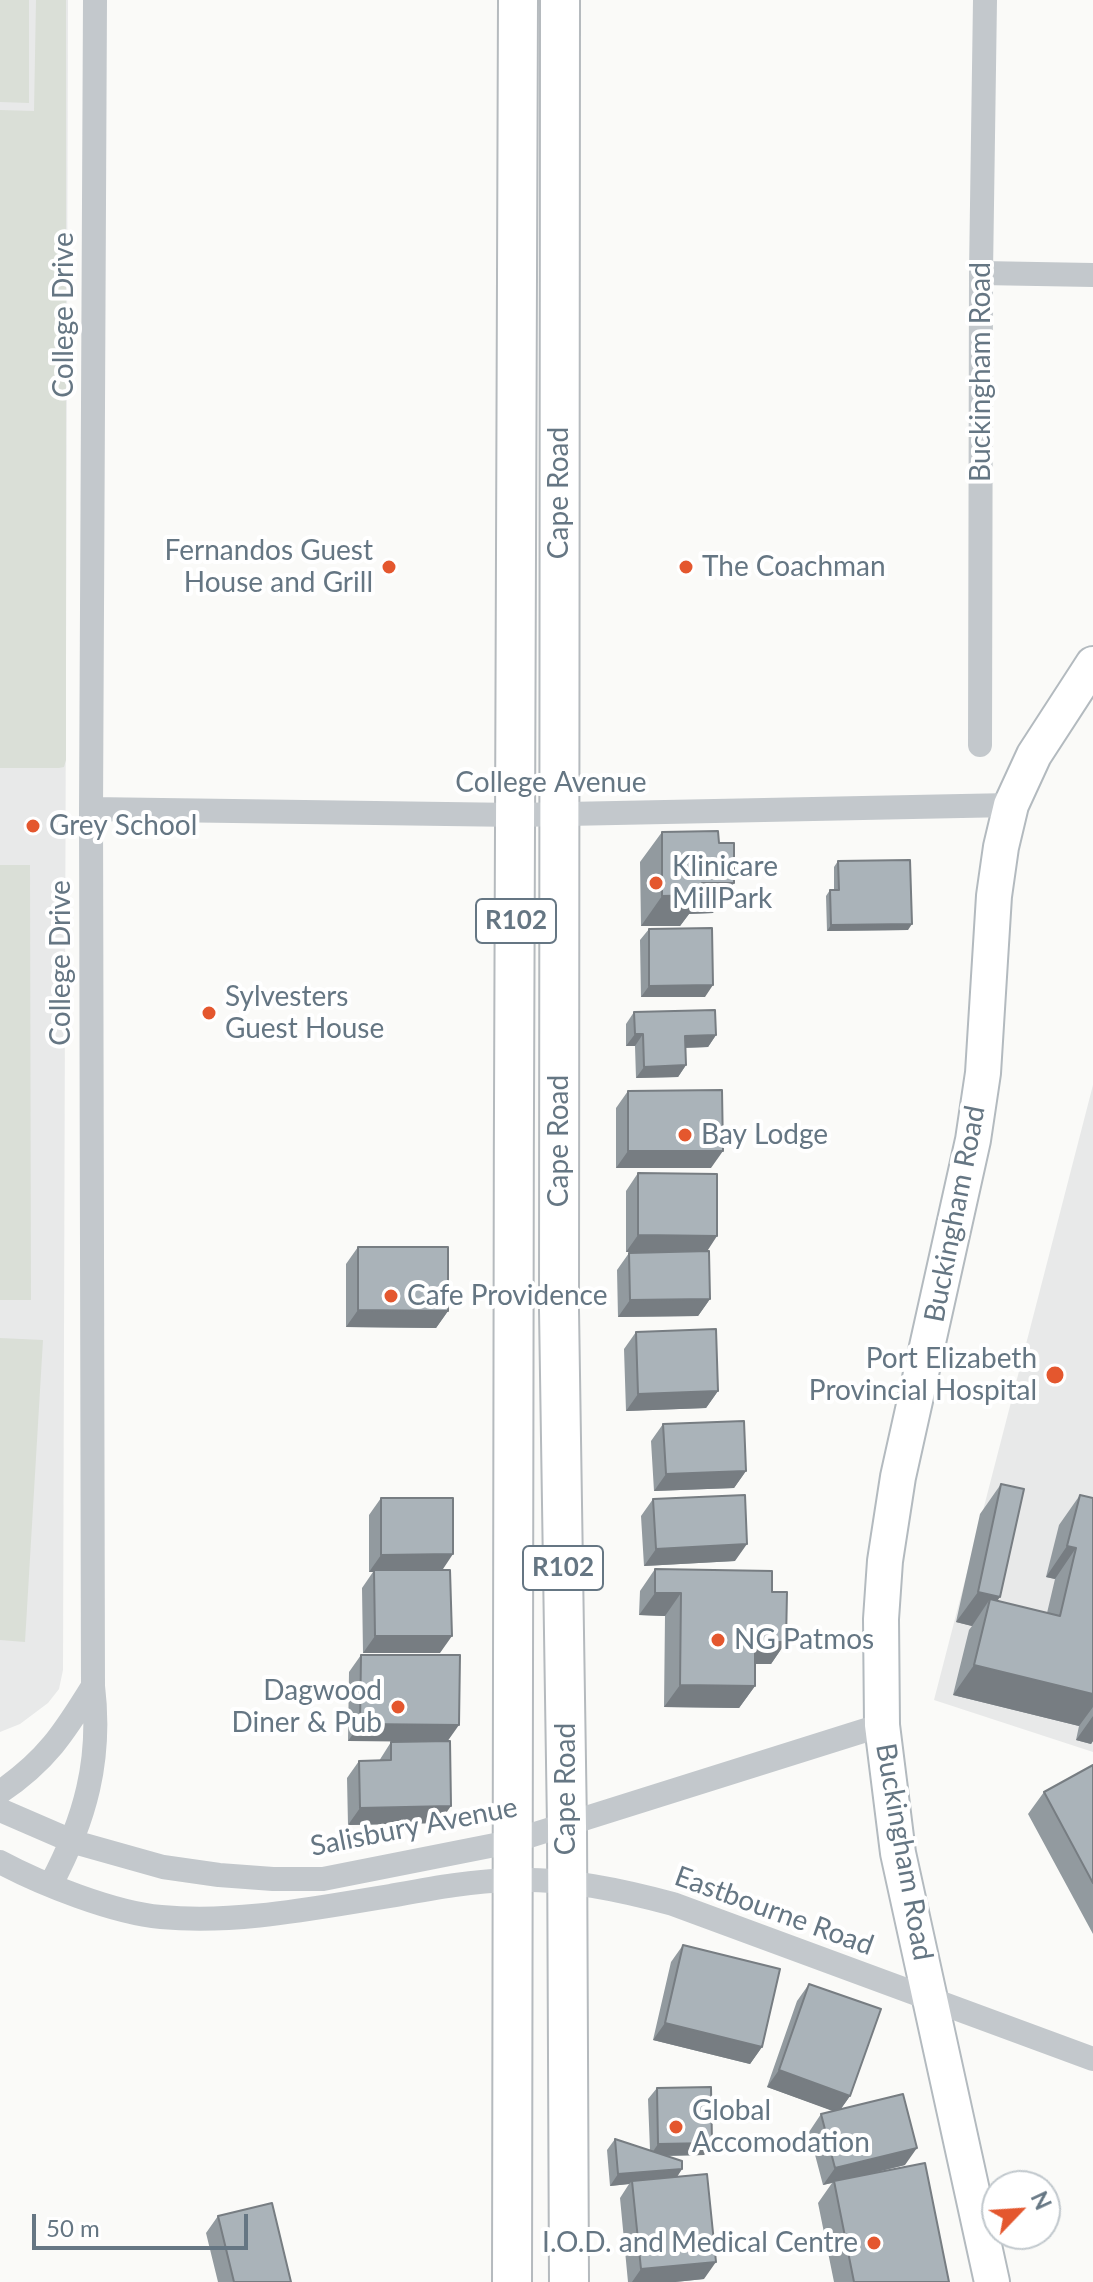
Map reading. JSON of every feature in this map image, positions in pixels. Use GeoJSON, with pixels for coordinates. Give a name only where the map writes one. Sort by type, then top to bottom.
{"type":"FeatureCollection","features":[{"type":"Feature","properties":{"kind":"main road","name":"Cape Road"},"geometry":{"type":"LineString","coordinates":[[512,2282],[510,1842],[517,815],[518,0]]}},
{"type":"Feature","properties":{"kind":"main road","name":"Cape Road"},"geometry":{"type":"LineString","coordinates":[[560,0],[559,1310],[567,1826],[569,2282]]}},
{"type":"Feature","properties":{"kind":"street","name":"College Drive"},"geometry":{"type":"LineString","coordinates":[[51,1884],[74,1842],[90,1781],[97,1718],[93,1686],[91,809],[95,0]]}},
{"type":"Feature","properties":{"kind":"street","name":"Buckingham Road"},"geometry":{"type":"LineString","coordinates":[[980,745],[985,0]]}},
{"type":"Feature","properties":{"kind":"street"},"geometry":{"type":"LineString","coordinates":[[981,273],[1093,275]]}},
{"type":"Feature","properties":{"kind":"street","name":"Buckingham Road"},"geometry":{"type":"LineString","coordinates":[[992,2282],[898,1853],[882,1725],[881,1619],[885,1561],[912,1409],[959,1214],[973,1140],[983,1073],[994,896],[1011,805],[1046,734],[1093,664]]}},
{"type":"Feature","properties":{"kind":"street","name":"College Avenue"},"geometry":{"type":"LineString","coordinates":[[91,809],[517,815],[1011,805]]}},
{"type":"Feature","properties":{"kind":"street"},"geometry":{"type":"LineString","coordinates":[[0,1792],[40,1761],[63,1734],[93,1686]]}},
{"type":"Feature","properties":{"kind":"street","name":"Salisbury Avenue"},"geometry":{"type":"LineString","coordinates":[[0,1810],[74,1842],[163,1867],[219,1875],[323,1879],[510,1842],[882,1725]]}},
{"type":"Feature","properties":{"kind":"street"},"geometry":{"type":"LineString","coordinates":[[0,1862],[112,1907],[157,1917],[204,1920],[276,1914],[510,1880],[566,1883]]}},
{"type":"Feature","properties":{"kind":"street","name":"Eastbourne Road"},"geometry":{"type":"LineString","coordinates":[[566,1883],[673,1904],[1093,2059]]}},
{"type":"Feature","properties":{"kind":"shaded area","name":"Grey School"},"geometry":{"type":"Polygon","coordinates":[[[0,0],[68,0],[63,1670],[59,1689],[48,1703],[20,1724],[0,1732],[0,0]]]}},
{"type":"Feature","properties":{"kind":"shaded area"},"geometry":{"type":"Polygon","coordinates":[[[0,0],[29,0],[29,103],[0,102],[0,0]]]}},
{"type":"Feature","properties":{"kind":"shaded area"},"geometry":{"type":"Polygon","coordinates":[[[36,0],[66,0],[66,760],[64,767],[59,768],[0,768],[0,110],[34,111],[36,0]]]}},
{"type":"Feature","properties":{"kind":"shaded area"},"geometry":{"type":"Polygon","coordinates":[[[0,865],[30,865],[31,1300],[0,1300],[0,865]]]}},
{"type":"Feature","properties":{"kind":"shaded area","name":"Port Elizabeth Provincial Hospital"},"geometry":{"type":"Polygon","coordinates":[[[1093,1085],[1093,1752],[934,1700],[1093,1085]]]}},
{"type":"Feature","properties":{"kind":"shaded area"},"geometry":{"type":"Polygon","coordinates":[[[0,1338],[43,1340],[25,1642],[0,1640],[0,1338]]]}},
{"type":"Feature","properties":{"kind":"building"},"geometry":{"type":"Polygon","coordinates":[[[718,831],[719,843],[734,843],[734,883],[702,883],[702,895],[662,896],[662,832],[718,831]]]}},
{"type":"Feature","properties":{"kind":"building"},"geometry":{"type":"Polygon","coordinates":[[[910,860],[912,924],[831,925],[830,890],[839,890],[838,861],[910,860]]]}},
{"type":"Feature","properties":{"kind":"building"},"geometry":{"type":"Polygon","coordinates":[[[712,928],[713,985],[649,986],[649,929],[712,928]]]}},
{"type":"Feature","properties":{"kind":"building"},"geometry":{"type":"Polygon","coordinates":[[[715,1010],[716,1035],[685,1036],[686,1065],[644,1067],[643,1034],[635,1034],[634,1012],[715,1010]]]}},
{"type":"Feature","properties":{"kind":"building"},"geometry":{"type":"Polygon","coordinates":[[[722,1090],[723,1151],[628,1151],[628,1091],[722,1090]]]}},
{"type":"Feature","properties":{"kind":"building"},"geometry":{"type":"Polygon","coordinates":[[[638,1173],[717,1174],[717,1236],[638,1235],[638,1173]]]}},
{"type":"Feature","properties":{"kind":"building","name":"Cafe Providence"},"geometry":{"type":"Polygon","coordinates":[[[358,1247],[448,1247],[448,1311],[358,1310],[358,1247]]]}},
{"type":"Feature","properties":{"kind":"building"},"geometry":{"type":"Polygon","coordinates":[[[709,1251],[710,1299],[630,1300],[629,1253],[709,1251]]]}},
{"type":"Feature","properties":{"kind":"building"},"geometry":{"type":"Polygon","coordinates":[[[716,1329],[718,1391],[638,1394],[636,1332],[716,1329]]]}},
{"type":"Feature","properties":{"kind":"building"},"geometry":{"type":"Polygon","coordinates":[[[744,1421],[746,1471],[666,1474],[663,1424],[744,1421]]]}},
{"type":"Feature","properties":{"kind":"building"},"geometry":{"type":"Polygon","coordinates":[[[1001,1484],[1024,1489],[1000,1597],[978,1592],[1001,1484]]]}},
{"type":"Feature","properties":{"kind":"building"},"geometry":{"type":"Polygon","coordinates":[[[745,1495],[747,1544],[656,1549],[653,1499],[745,1495]]]}},
{"type":"Feature","properties":{"kind":"building"},"geometry":{"type":"Polygon","coordinates":[[[1080,1495],[1093,1498],[1093,1694],[974,1665],[990,1599],[1060,1616],[1076,1548],[1067,1546],[1080,1495]]]}},
{"type":"Feature","properties":{"kind":"building"},"geometry":{"type":"Polygon","coordinates":[[[381,1498],[453,1498],[453,1554],[381,1555],[381,1498]]]}},
{"type":"Feature","properties":{"kind":"building","name":"NG Patmos"},"geometry":{"type":"Polygon","coordinates":[[[655,1569],[772,1571],[772,1592],[787,1592],[786,1642],[755,1642],[755,1686],[680,1685],[681,1593],[655,1593],[655,1569]]]}},
{"type":"Feature","properties":{"kind":"building"},"geometry":{"type":"Polygon","coordinates":[[[374,1570],[450,1570],[452,1636],[375,1636],[374,1570]]]}},
{"type":"Feature","properties":{"kind":"building","name":"Dagwood Diner & Pub"},"geometry":{"type":"Polygon","coordinates":[[[361,1655],[460,1655],[459,1725],[360,1724],[361,1655]]]}},
{"type":"Feature","properties":{"kind":"building"},"geometry":{"type":"Polygon","coordinates":[[[450,1741],[451,1806],[360,1808],[359,1761],[391,1760],[391,1742],[450,1741]]]}},
{"type":"Feature","properties":{"kind":"building"},"geometry":{"type":"Polygon","coordinates":[[[1093,1765],[1093,1883],[1044,1792],[1093,1765]]]}},
{"type":"Feature","properties":{"kind":"building"},"geometry":{"type":"Polygon","coordinates":[[[683,1945],[780,1969],[762,2047],[665,2023],[683,1945]]]}},
{"type":"Feature","properties":{"kind":"building"},"geometry":{"type":"Polygon","coordinates":[[[809,1984],[881,2009],[850,2096],[779,2070],[809,1984]]]}},
{"type":"Feature","properties":{"kind":"building","name":"Global Accomodation"},"geometry":{"type":"Polygon","coordinates":[[[711,2087],[712,2143],[658,2144],[657,2088],[711,2087]]]}},
{"type":"Feature","properties":{"kind":"building"},"geometry":{"type":"Polygon","coordinates":[[[903,2094],[917,2148],[835,2168],[821,2114],[903,2094]]]}},
{"type":"Feature","properties":{"kind":"building"},"geometry":{"type":"Polygon","coordinates":[[[615,2139],[682,2161],[682,2169],[618,2174],[615,2139]]]}},
{"type":"Feature","properties":{"kind":"building","name":"I.O.D. and Medical Centre"},"geometry":{"type":"Polygon","coordinates":[[[925,2163],[949,2282],[854,2282],[834,2181],[925,2163]]]}},
{"type":"Feature","properties":{"kind":"building"},"geometry":{"type":"Polygon","coordinates":[[[707,2174],[716,2262],[641,2269],[632,2181],[707,2174]]]}},
{"type":"Feature","properties":{"kind":"building"},"geometry":{"type":"Polygon","coordinates":[[[272,2203],[291,2282],[234,2282],[218,2216],[272,2203]]]}},
{"type":"Feature","properties":{"kind":"place","name":"Fernandos Guest House and Grill"},"geometry":{"type":"Point","coordinates":[389,567]}},
{"type":"Feature","properties":{"kind":"place","name":"The Coachman"},"geometry":{"type":"Point","coordinates":[686,567]}},
{"type":"Feature","properties":{"kind":"place","name":"Grey School"},"geometry":{"type":"Point","coordinates":[33,826]}},
{"type":"Feature","properties":{"kind":"place","name":"Klinicare MillPark"},"geometry":{"type":"Point","coordinates":[656,883]}},
{"type":"Feature","properties":{"kind":"place","name":"Sylvesters Guest House"},"geometry":{"type":"Point","coordinates":[209,1013]}},
{"type":"Feature","properties":{"kind":"place","name":"Bay Lodge"},"geometry":{"type":"Point","coordinates":[685,1135]}},
{"type":"Feature","properties":{"kind":"place","name":"Cafe Providence"},"geometry":{"type":"Point","coordinates":[391,1296]}},
{"type":"Feature","properties":{"kind":"place","name":"Port Elizabeth Provincial Hospital"},"geometry":{"type":"Point","coordinates":[1055,1375]}},
{"type":"Feature","properties":{"kind":"place","name":"NG Patmos"},"geometry":{"type":"Point","coordinates":[718,1640]}},
{"type":"Feature","properties":{"kind":"place","name":"Dagwood Diner & Pub"},"geometry":{"type":"Point","coordinates":[398,1707]}},
{"type":"Feature","properties":{"kind":"place","name":"Global Accomodation"},"geometry":{"type":"Point","coordinates":[676,2127]}},
{"type":"Feature","properties":{"kind":"place","name":"I.O.D. and Medical Centre"},"geometry":{"type":"Point","coordinates":[874,2243]}}]}
